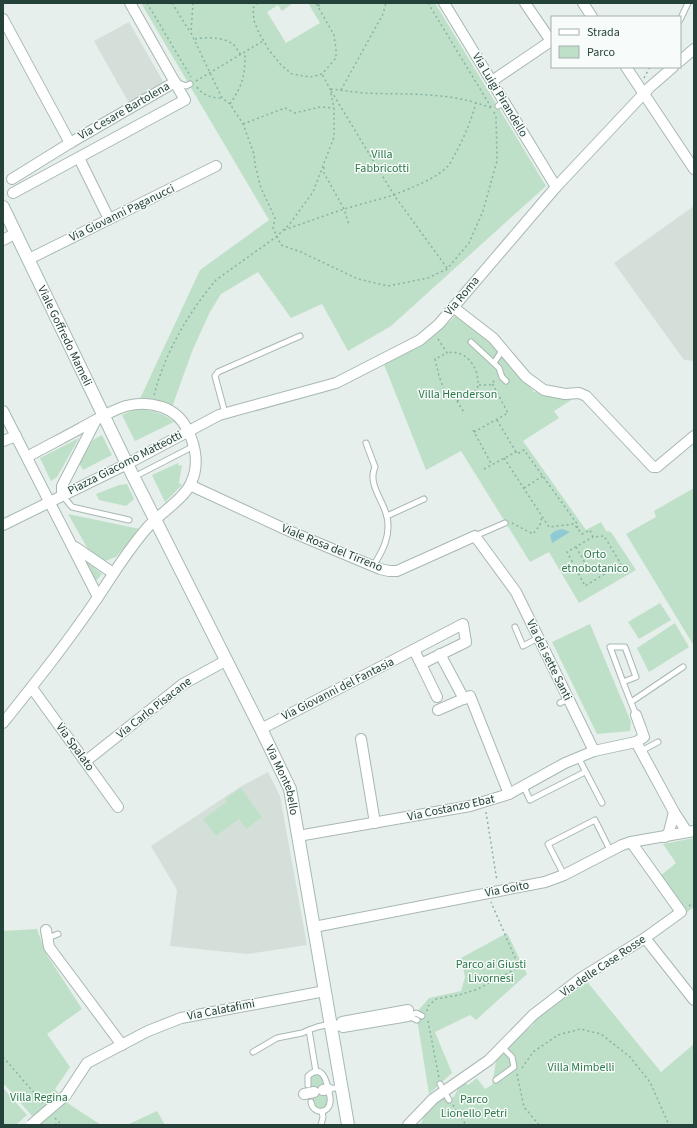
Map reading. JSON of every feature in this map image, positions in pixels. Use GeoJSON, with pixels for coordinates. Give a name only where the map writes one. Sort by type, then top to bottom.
{"type":"FeatureCollection","features":[{"type":"Feature","properties":{"kind":"street"},"geometry":{"type":"LineString","coordinates":[[130,3],[175,82]]}},
{"type":"Feature","properties":{"kind":"street","name":"Via Luigi Pirandello"},"geometry":{"type":"LineString","coordinates":[[444,3],[492,81],[501,104],[556,187]]}},
{"type":"Feature","properties":{"kind":"street"},"geometry":{"type":"LineString","coordinates":[[492,81],[551,41],[525,3]]}},
{"type":"Feature","properties":{"kind":"street"},"geometry":{"type":"LineString","coordinates":[[583,3],[591,16]]}},
{"type":"Feature","properties":{"kind":"street"},"geometry":{"type":"LineString","coordinates":[[3,19],[70,143]]}},
{"type":"Feature","properties":{"kind":"street"},"geometry":{"type":"LineString","coordinates":[[681,60],[694,49]]}},
{"type":"Feature","properties":{"kind":"street"},"geometry":{"type":"LineString","coordinates":[[627,68],[694,168]]}},
{"type":"Feature","properties":{"kind":"street","name":"Via Roma"},"geometry":{"type":"LineString","coordinates":[[188,431],[225,412],[336,383],[420,340],[439,324],[556,187],[650,87],[672,68]]}},
{"type":"Feature","properties":{"kind":"street","name":"Via Cesare Bartolena"},"geometry":{"type":"LineString","coordinates":[[12,179],[70,143],[175,82],[185,100],[13,193]]}},
{"type":"Feature","properties":{"kind":"street"},"geometry":{"type":"LineString","coordinates":[[79,158],[109,219]]}},
{"type":"Feature","properties":{"kind":"street","name":"Via Giovanni Paganucci"},"geometry":{"type":"LineString","coordinates":[[29,259],[216,166]]}},
{"type":"Feature","properties":{"kind":"street","name":"Viale Goffredo Mameli"},"geometry":{"type":"LineString","coordinates":[[3,207],[29,259],[100,417],[127,464]]}},
{"type":"Feature","properties":{"kind":"street"},"geometry":{"type":"LineString","coordinates":[[3,240],[16,233]]}},
{"type":"Feature","properties":{"kind":"street"},"geometry":{"type":"LineString","coordinates":[[453,307],[493,338],[526,377],[544,390],[565,394],[579,393],[586,396],[653,467],[657,467],[694,436]]}},
{"type":"Feature","properties":{"kind":"street","name":"Piazza Giacomo Matteotti"},"geometry":{"type":"LineString","coordinates":[[3,723],[32,688],[98,597],[112,573],[147,528],[182,495],[191,484],[195,473],[196,462],[194,446],[188,431],[181,420],[171,410],[145,403],[130,405],[100,417],[26,455]]}},
{"type":"Feature","properties":{"kind":"street"},"geometry":{"type":"LineString","coordinates":[[3,410],[98,597]]}},
{"type":"Feature","properties":{"kind":"street","name":"Piazza Giacomo Matteotti"},"geometry":{"type":"LineString","coordinates":[[62,495],[62,486],[100,417]]}},
{"type":"Feature","properties":{"kind":"street","name":"Piazza Giacomo Matteotti"},"geometry":{"type":"LineString","coordinates":[[50,501],[127,464],[188,431]]}},
{"type":"Feature","properties":{"kind":"street"},"geometry":{"type":"LineString","coordinates":[[3,441],[16,436]]}},
{"type":"Feature","properties":{"kind":"street","name":"Via Montebello"},"geometry":{"type":"LineString","coordinates":[[127,464],[227,660],[290,790],[325,991],[334,1025],[348,1125]]}},
{"type":"Feature","properties":{"kind":"street","name":"Viale Rosa del Tirreno"},"geometry":{"type":"LineString","coordinates":[[191,484],[194,487],[287,530],[373,566],[389,571],[397,572],[475,536]]}},
{"type":"Feature","properties":{"kind":"street"},"geometry":{"type":"LineString","coordinates":[[3,525],[50,501]]}},
{"type":"Feature","properties":{"kind":"street","name":"Via dei sette Santi"},"geometry":{"type":"LineString","coordinates":[[475,536],[516,592],[538,638],[564,701],[594,751]]}},
{"type":"Feature","properties":{"kind":"street"},"geometry":{"type":"LineString","coordinates":[[73,546],[112,573]]}},
{"type":"Feature","properties":{"kind":"street","name":"Via Giovanni del Fantasia"},"geometry":{"type":"LineString","coordinates":[[261,729],[463,624],[466,642],[421,664]]}},
{"type":"Feature","properties":{"kind":"street"},"geometry":{"type":"LineString","coordinates":[[414,650],[437,697]]}},
{"type":"Feature","properties":{"kind":"street"},"geometry":{"type":"LineString","coordinates":[[440,654],[464,699]]}},
{"type":"Feature","properties":{"kind":"street","name":"Via Carlo Pisacane"},"geometry":{"type":"LineString","coordinates":[[86,761],[183,684],[227,660]]}},
{"type":"Feature","properties":{"kind":"street","name":"Via Spalato"},"geometry":{"type":"LineString","coordinates":[[32,688],[118,807]]}},
{"type":"Feature","properties":{"kind":"street"},"geometry":{"type":"LineString","coordinates":[[438,710],[470,696],[509,794]]}},
{"type":"Feature","properties":{"kind":"street"},"geometry":{"type":"LineString","coordinates":[[636,715],[644,737],[638,747]]}},
{"type":"Feature","properties":{"kind":"street"},"geometry":{"type":"LineString","coordinates":[[361,739],[375,823]]}},
{"type":"Feature","properties":{"kind":"street"},"geometry":{"type":"LineString","coordinates":[[594,751],[638,747]]}},
{"type":"Feature","properties":{"kind":"street"},"geometry":{"type":"LineString","coordinates":[[638,747],[674,812],[691,831]]}},
{"type":"Feature","properties":{"kind":"street","name":"Via Costanzo Ebat"},"geometry":{"type":"LineString","coordinates":[[298,836],[470,806],[485,802],[524,787],[565,763],[594,751]]}},
{"type":"Feature","properties":{"kind":"street"},"geometry":{"type":"LineString","coordinates":[[666,837],[669,832],[674,812]]}},
{"type":"Feature","properties":{"kind":"street","name":"Via Goito"},"geometry":{"type":"LineString","coordinates":[[314,927],[545,882],[564,875],[624,843],[666,837],[691,831]]}},
{"type":"Feature","properties":{"kind":"street","name":"Via delle Case Rosse"},"geometry":{"type":"LineString","coordinates":[[408,1125],[442,1088],[488,1060],[534,1016],[581,978],[645,938],[681,912],[624,843]]}},
{"type":"Feature","properties":{"kind":"street"},"geometry":{"type":"LineString","coordinates":[[47,934],[49,947],[122,1045]]}},
{"type":"Feature","properties":{"kind":"street"},"geometry":{"type":"LineString","coordinates":[[645,938],[694,1000]]}},
{"type":"Feature","properties":{"kind":"street","name":"Via Calatafimi"},"geometry":{"type":"LineString","coordinates":[[31,1125],[66,1095],[87,1064],[159,1026],[181,1018],[325,991]]}},
{"type":"Feature","properties":{"kind":"street"},"geometry":{"type":"LineString","coordinates":[[334,1025],[343,1027],[413,1018]]}},
{"type":"Feature","properties":{"kind":"lane"},"geometry":{"type":"LineString","coordinates":[[681,18],[688,3]]}},
{"type":"Feature","properties":{"kind":"lane"},"geometry":{"type":"LineString","coordinates":[[175,82],[186,86],[192,83]]}},
{"type":"Feature","properties":{"kind":"lane"},"geometry":{"type":"LineString","coordinates":[[225,412],[215,376],[218,372],[300,336]]}},
{"type":"Feature","properties":{"kind":"lane"},"geometry":{"type":"LineString","coordinates":[[471,342],[500,368],[502,377],[506,381]]}},
{"type":"Feature","properties":{"kind":"lane"},"geometry":{"type":"LineString","coordinates":[[494,363],[503,349]]}},
{"type":"Feature","properties":{"kind":"lane"},"geometry":{"type":"LineString","coordinates":[[366,443],[375,467],[373,471],[375,490],[387,516],[386,543],[373,566]]}},
{"type":"Feature","properties":{"kind":"lane"},"geometry":{"type":"LineString","coordinates":[[134,477],[194,446]]}},
{"type":"Feature","properties":{"kind":"lane","name":"Piazza Giacomo Matteotti"},"geometry":{"type":"LineString","coordinates":[[62,495],[72,506],[129,520]]}},
{"type":"Feature","properties":{"kind":"lane"},"geometry":{"type":"LineString","coordinates":[[387,516],[424,499]]}},
{"type":"Feature","properties":{"kind":"lane"},"geometry":{"type":"LineString","coordinates":[[475,536],[506,523]]}},
{"type":"Feature","properties":{"kind":"lane"},"geometry":{"type":"LineString","coordinates":[[514,627],[524,646],[538,638]]}},
{"type":"Feature","properties":{"kind":"lane"},"geometry":{"type":"LineString","coordinates":[[623,682],[636,677],[625,647],[610,647],[630,702],[636,715]]}},
{"type":"Feature","properties":{"kind":"lane"},"geometry":{"type":"LineString","coordinates":[[630,702],[683,667]]}},
{"type":"Feature","properties":{"kind":"lane"},"geometry":{"type":"LineString","coordinates":[[638,747],[658,742]]}},
{"type":"Feature","properties":{"kind":"lane"},"geometry":{"type":"LineString","coordinates":[[578,757],[602,803]]}},
{"type":"Feature","properties":{"kind":"lane"},"geometry":{"type":"LineString","coordinates":[[524,787],[530,800],[585,772]]}},
{"type":"Feature","properties":{"kind":"lane"},"geometry":{"type":"LineString","coordinates":[[564,875],[548,844],[595,820],[610,850]]}},
{"type":"Feature","properties":{"kind":"lane"},"geometry":{"type":"LineString","coordinates":[[47,934],[58,934]]}},
{"type":"Feature","properties":{"kind":"lane"},"geometry":{"type":"LineString","coordinates":[[413,1018],[416,1013],[424,1015]]}},
{"type":"Feature","properties":{"kind":"lane"},"geometry":{"type":"LineString","coordinates":[[253,1052],[277,1038],[316,1027],[334,1025]]}},
{"type":"Feature","properties":{"kind":"lane"},"geometry":{"type":"LineString","coordinates":[[309,1030],[316,1072]]}},
{"type":"Feature","properties":{"kind":"lane"},"geometry":{"type":"LineString","coordinates":[[496,1080],[514,1067],[512,1057],[502,1047]]}},
{"type":"Feature","properties":{"kind":"lane"},"geometry":{"type":"LineString","coordinates":[[315,1092],[312,1107],[314,1110],[322,1111],[329,1106],[330,1102],[315,1092],[308,1076],[311,1073],[320,1072],[325,1077],[315,1092]]}},
{"type":"Feature","properties":{"kind":"lane"},"geometry":{"type":"LineString","coordinates":[[315,1092],[342,1087]]}},
{"type":"Feature","properties":{"kind":"lane"},"geometry":{"type":"LineString","coordinates":[[442,1088],[449,1100]]}},
{"type":"Feature","properties":{"kind":"lane"},"geometry":{"type":"LineString","coordinates":[[321,1125],[323,1117],[322,1111]]}},
{"type":"Feature","properties":{"kind":"path"},"geometry":{"type":"LineString","coordinates":[[147,3],[192,83],[199,90],[213,98],[222,98]]}},
{"type":"Feature","properties":{"kind":"path"},"geometry":{"type":"LineString","coordinates":[[172,3],[191,33],[222,98],[230,104],[243,124],[254,154],[255,165],[261,188],[275,218],[272,228],[281,245],[301,252],[358,280],[388,286],[428,278],[447,269],[469,243],[483,211],[497,161],[496,117],[428,3]]}},
{"type":"Feature","properties":{"kind":"path"},"geometry":{"type":"LineString","coordinates":[[191,33],[193,3]]}},
{"type":"Feature","properties":{"kind":"path"},"geometry":{"type":"LineString","coordinates":[[258,3],[253,8],[254,21],[264,41],[281,64],[292,74],[310,77],[322,74],[336,58],[334,35],[316,3]]}},
{"type":"Feature","properties":{"kind":"path"},"geometry":{"type":"LineString","coordinates":[[318,6],[323,3]]}},
{"type":"Feature","properties":{"kind":"path"},"geometry":{"type":"LineString","coordinates":[[341,90],[383,14],[386,3]]}},
{"type":"Feature","properties":{"kind":"path"},"geometry":{"type":"LineString","coordinates":[[194,40],[204,37],[226,40],[234,45],[241,55]]}},
{"type":"Feature","properties":{"kind":"path"},"geometry":{"type":"LineString","coordinates":[[192,83],[264,41]]}},
{"type":"Feature","properties":{"kind":"path"},"geometry":{"type":"LineString","coordinates":[[230,104],[240,90],[244,77],[245,52]]}},
{"type":"Feature","properties":{"kind":"path"},"geometry":{"type":"LineString","coordinates":[[643,81],[650,68]]}},
{"type":"Feature","properties":{"kind":"path"},"geometry":{"type":"LineString","coordinates":[[322,74],[394,195],[447,269]]}},
{"type":"Feature","properties":{"kind":"path"},"geometry":{"type":"LineString","coordinates":[[330,89],[363,93],[450,96],[476,102],[492,109]]}},
{"type":"Feature","properties":{"kind":"path"},"geometry":{"type":"LineString","coordinates":[[152,404],[159,377],[173,346],[190,315],[216,280],[284,230],[313,192],[334,136],[334,108],[330,89]]}},
{"type":"Feature","properties":{"kind":"path"},"geometry":{"type":"LineString","coordinates":[[284,230],[344,209],[394,195],[435,176],[449,165],[471,120],[476,102]]}},
{"type":"Feature","properties":{"kind":"path"},"geometry":{"type":"LineString","coordinates":[[243,124],[285,108],[295,112],[320,108],[334,108]]}},
{"type":"Feature","properties":{"kind":"path"},"geometry":{"type":"LineString","coordinates":[[324,165],[324,173],[344,209],[349,225]]}},
{"type":"Feature","properties":{"kind":"path"},"geometry":{"type":"LineString","coordinates":[[431,331],[447,352]]}},
{"type":"Feature","properties":{"kind":"path"},"geometry":{"type":"LineString","coordinates":[[457,401],[477,390],[478,385],[476,369],[466,356],[452,351],[447,352],[435,360],[445,393],[457,401],[464,414]]}},
{"type":"Feature","properties":{"kind":"path"},"geometry":{"type":"LineString","coordinates":[[478,385],[490,385],[501,372]]}},
{"type":"Feature","properties":{"kind":"path"},"geometry":{"type":"LineString","coordinates":[[492,383],[508,413],[474,431],[492,465]]}},
{"type":"Feature","properties":{"kind":"path"},"geometry":{"type":"LineString","coordinates":[[496,420],[516,452]]}},
{"type":"Feature","properties":{"kind":"path"},"geometry":{"type":"LineString","coordinates":[[484,469],[516,452],[517,454],[524,450],[578,525],[577,528]]}},
{"type":"Feature","properties":{"kind":"path"},"geometry":{"type":"LineString","coordinates":[[504,458],[549,527],[574,524],[582,534],[590,530],[593,537]]}},
{"type":"Feature","properties":{"kind":"path"},"geometry":{"type":"LineString","coordinates":[[524,488],[543,476]]}},
{"type":"Feature","properties":{"kind":"path"},"geometry":{"type":"LineString","coordinates":[[506,523],[513,523],[533,534],[540,526],[542,516]]}},
{"type":"Feature","properties":{"kind":"path"},"geometry":{"type":"LineString","coordinates":[[604,536],[621,564],[585,586],[566,552],[593,537],[604,536]]}},
{"type":"Feature","properties":{"kind":"path"},"geometry":{"type":"LineString","coordinates":[[576,547],[588,570]]}},
{"type":"Feature","properties":{"kind":"path"},"geometry":{"type":"LineString","coordinates":[[485,802],[499,891]]}},
{"type":"Feature","properties":{"kind":"path"},"geometry":{"type":"LineString","coordinates":[[424,1015],[428,1006],[436,999],[459,995],[478,989],[519,967],[487,893]]}},
{"type":"Feature","properties":{"kind":"path"},"geometry":{"type":"LineString","coordinates":[[428,1020],[442,1088]]}},
{"type":"Feature","properties":{"kind":"path"},"geometry":{"type":"LineString","coordinates":[[539,1125],[524,1107],[517,1075],[533,1052],[558,1035],[580,1029],[601,1034],[630,1057],[650,1082],[669,1125]]}},
{"type":"Feature","properties":{"kind":"path"},"geometry":{"type":"LineString","coordinates":[[3,1058],[42,1102]]}},
{"type":"Feature","properties":{"kind":"path"},"geometry":{"type":"LineString","coordinates":[[449,1100],[466,1125]]}},
{"type":"Feature","properties":{"kind":"path"},"geometry":{"type":"LineString","coordinates":[[55,1125],[58,1122]]}},
{"type":"Feature","properties":{"kind":"shaded area"},"geometry":{"type":"Polygon","coordinates":[[[129,22],[164,83],[129,103],[94,41],[129,22]]]}},
{"type":"Feature","properties":{"kind":"shaded area"},"geometry":{"type":"Polygon","coordinates":[[[694,206],[694,361],[684,360],[614,263],[694,206]]]}},
{"type":"Feature","properties":{"kind":"shaded area"},"geometry":{"type":"Polygon","coordinates":[[[268,772],[280,796],[307,945],[247,954],[170,946],[177,890],[151,846],[240,787],[268,772]]]}},
{"type":"Feature","properties":{"kind":"green space","name":"Villa Fabbricotti"},"geometry":{"type":"Polygon","coordinates":[[[141,3],[293,3],[282,11],[278,5],[267,12],[286,43],[320,23],[308,3],[435,3],[546,186],[391,326],[348,351],[322,304],[291,318],[258,272],[221,294],[210,312],[193,349],[171,410],[138,403],[200,270],[269,220],[141,3]]]}},
{"type":"Feature","properties":{"kind":"green space","name":"Villa Henderson"},"geometry":{"type":"Polygon","coordinates":[[[457,314],[497,348],[497,352],[501,356],[505,354],[534,392],[541,391],[579,395],[554,411],[559,418],[523,441],[586,530],[601,522],[606,531],[611,532],[636,570],[579,603],[549,552],[530,562],[461,451],[426,470],[383,362],[404,353],[431,337],[457,314]]]}},
{"type":"Feature","properties":{"kind":"green space"},"geometry":{"type":"Polygon","coordinates":[[[140,409],[163,414],[174,422],[135,441],[122,415],[140,409]]]}},
{"type":"Feature","properties":{"kind":"green space"},"geometry":{"type":"Polygon","coordinates":[[[102,435],[112,455],[83,470],[79,463],[93,440],[102,435]]]}},
{"type":"Feature","properties":{"kind":"green space"},"geometry":{"type":"Polygon","coordinates":[[[79,438],[57,477],[51,481],[40,458],[79,438]]]}},
{"type":"Feature","properties":{"kind":"green space"},"geometry":{"type":"Polygon","coordinates":[[[178,463],[179,466],[182,465],[179,483],[182,485],[165,502],[152,475],[178,463]]]}},
{"type":"Feature","properties":{"kind":"green space"},"geometry":{"type":"Polygon","coordinates":[[[127,484],[134,499],[126,506],[99,500],[96,494],[119,485],[127,484]]]}},
{"type":"Feature","properties":{"kind":"green space"},"geometry":{"type":"Polygon","coordinates":[[[694,488],[694,646],[626,534],[656,517],[654,511],[694,488]]]}},
{"type":"Feature","properties":{"kind":"green space"},"geometry":{"type":"Polygon","coordinates":[[[68,514],[140,529],[116,557],[105,561],[88,549],[68,514]]]}},
{"type":"Feature","properties":{"kind":"green space"},"geometry":{"type":"Polygon","coordinates":[[[81,557],[102,574],[95,582],[81,557]]]}},
{"type":"Feature","properties":{"kind":"green space"},"geometry":{"type":"Polygon","coordinates":[[[660,603],[671,620],[639,639],[628,622],[660,603]]]}},
{"type":"Feature","properties":{"kind":"green space"},"geometry":{"type":"Polygon","coordinates":[[[675,623],[689,647],[649,672],[637,648],[675,623]]]}},
{"type":"Feature","properties":{"kind":"green space"},"geometry":{"type":"Polygon","coordinates":[[[590,624],[631,722],[630,731],[597,734],[552,642],[590,624]]]}},
{"type":"Feature","properties":{"kind":"green space"},"geometry":{"type":"Polygon","coordinates":[[[241,788],[262,817],[246,829],[239,819],[216,836],[203,819],[227,802],[225,799],[241,788]]]}},
{"type":"Feature","properties":{"kind":"green space"},"geometry":{"type":"Polygon","coordinates":[[[694,838],[694,907],[687,912],[660,876],[676,863],[663,844],[694,838]]]}},
{"type":"Feature","properties":{"kind":"green space","name":"Villa Regina"},"geometry":{"type":"Polygon","coordinates":[[[37,929],[45,952],[82,1009],[47,1034],[70,1067],[55,1089],[69,1104],[101,1125],[40,1125],[3,1083],[3,931],[37,929]]]}},
{"type":"Feature","properties":{"kind":"green space","name":"Parco ai Giusti Livornesi"},"geometry":{"type":"Polygon","coordinates":[[[507,933],[527,974],[476,1020],[470,1015],[435,1032],[452,1073],[429,1094],[416,1013],[429,998],[461,991],[465,977],[461,958],[507,933]]]}},
{"type":"Feature","properties":{"kind":"green space","name":"Villa Mimbelli"},"geometry":{"type":"Polygon","coordinates":[[[584,978],[661,1072],[694,1044],[694,1125],[419,1125],[422,1122],[426,1108],[438,1096],[449,1101],[455,1095],[462,1080],[468,1085],[477,1078],[485,1089],[492,1085],[497,1055],[511,1039],[532,1026],[547,1002],[584,978]]]}},
{"type":"Feature","properties":{"kind":"green space"},"geometry":{"type":"Polygon","coordinates":[[[316,1074],[323,1079],[324,1082],[319,1089],[316,1090],[309,1085],[308,1082],[313,1075],[316,1074]]]}},
{"type":"Feature","properties":{"kind":"green space"},"geometry":{"type":"Polygon","coordinates":[[[3,1088],[27,1115],[16,1125],[3,1125],[3,1088]]]}},
{"type":"Feature","properties":{"kind":"green space"},"geometry":{"type":"Polygon","coordinates":[[[317,1093],[323,1093],[328,1098],[326,1107],[323,1109],[317,1109],[312,1104],[312,1098],[317,1093]]]}},
{"type":"Feature","properties":{"kind":"green space"},"geometry":{"type":"Polygon","coordinates":[[[157,1111],[165,1125],[127,1125],[157,1111]]]}},
{"type":"Feature","properties":{"kind":"water"},"geometry":{"type":"Polygon","coordinates":[[[562,529],[570,532],[552,543],[550,535],[555,531],[562,529]]]}},
{"type":"Feature","properties":{"kind":"park label","name":"Orto etnobotanico"},"geometry":{"type":"Point","coordinates":[595,561]}},
{"type":"Feature","properties":{"kind":"park label","name":"Parco Lionello Petri"},"geometry":{"type":"Point","coordinates":[474,1106]}}]}
